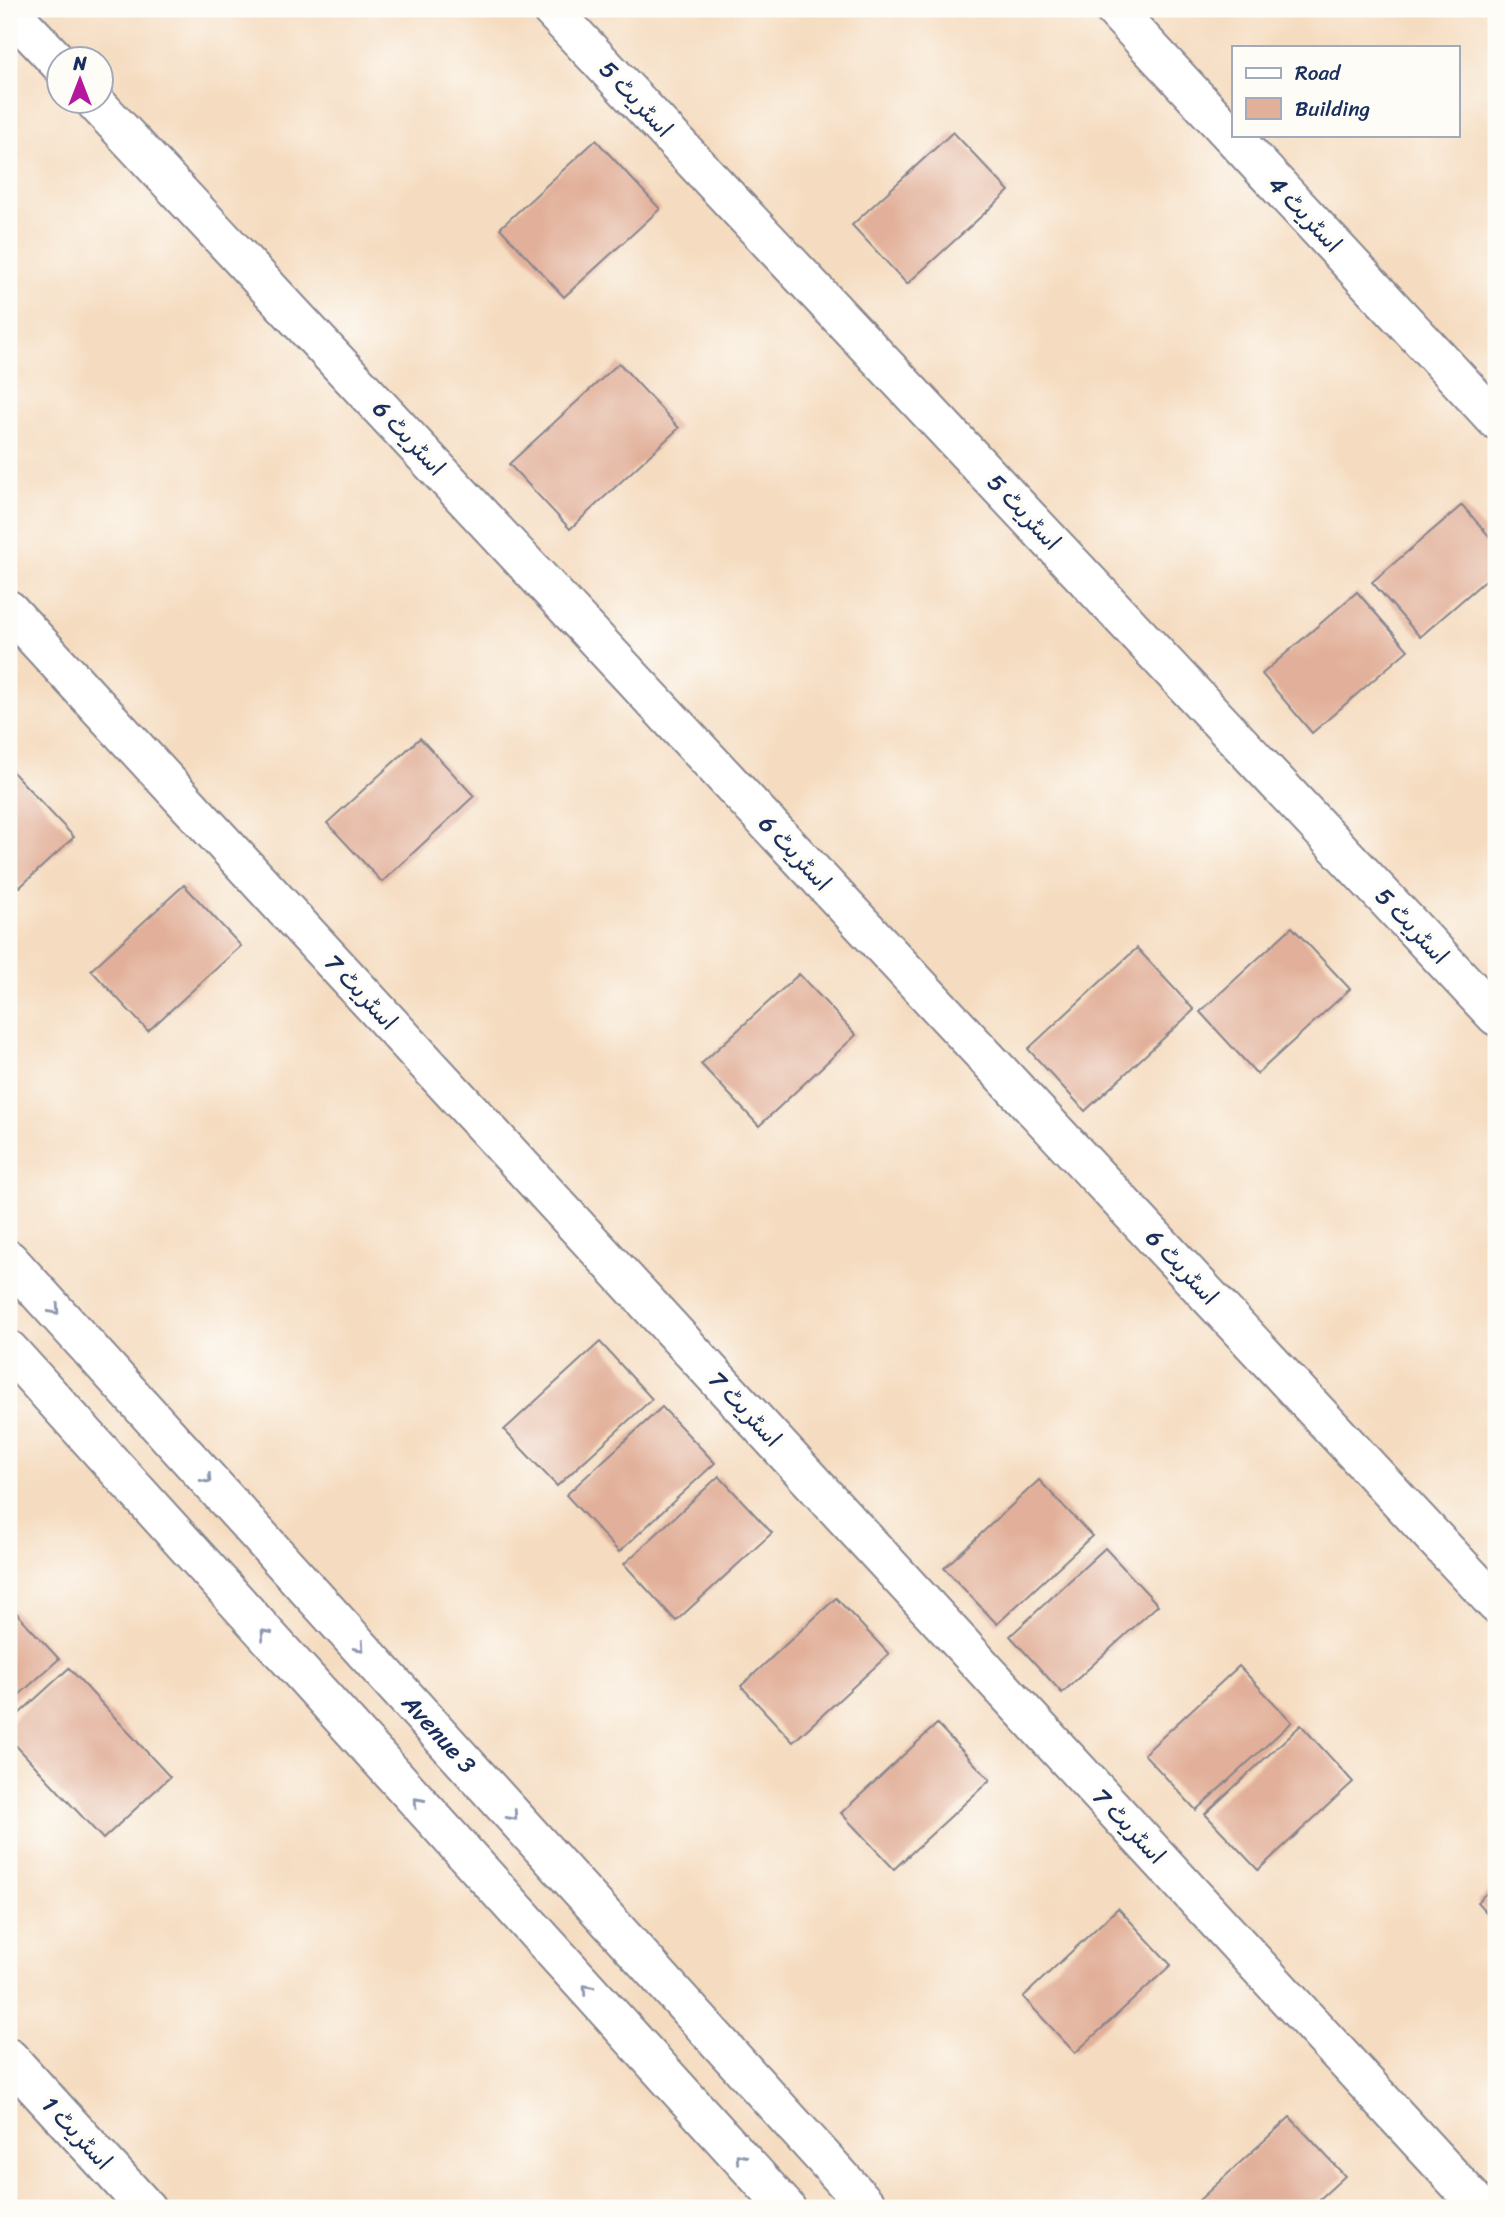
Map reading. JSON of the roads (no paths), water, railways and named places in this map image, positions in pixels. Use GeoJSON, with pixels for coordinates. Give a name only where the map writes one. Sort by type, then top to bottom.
{"type":"FeatureCollection","features":[{"type":"Feature","properties":{"kind":"street","name":"اسٹریٹ 5"},"geometry":{"type":"LineString","coordinates":[[551,9],[1496,1016]]}},
{"type":"Feature","properties":{"kind":"street","name":"اسٹریٹ 4"},"geometry":{"type":"LineString","coordinates":[[1114,9],[1496,420]]}},
{"type":"Feature","properties":{"kind":"street"},"geometry":{"type":"LineString","coordinates":[[10,12],[46,49]]}},
{"type":"Feature","properties":{"kind":"street","name":"اسٹریٹ 6"},"geometry":{"type":"LineString","coordinates":[[108,116],[1496,1604]]}},
{"type":"Feature","properties":{"kind":"street","name":"اسٹریٹ 7"},"geometry":{"type":"LineString","coordinates":[[9,610],[1481,2208]]}},
{"type":"Feature","properties":{"kind":"street","name":"Avenue 3"},"geometry":{"type":"LineString","coordinates":[[9,1260],[869,2208]]}},
{"type":"Feature","properties":{"kind":"street"},"geometry":{"type":"LineString","coordinates":[[9,1350],[786,2208]]}},
{"type":"Feature","properties":{"kind":"street","name":"اسٹریٹ 1"},"geometry":{"type":"LineString","coordinates":[[9,2058],[146,2208]]}}]}
